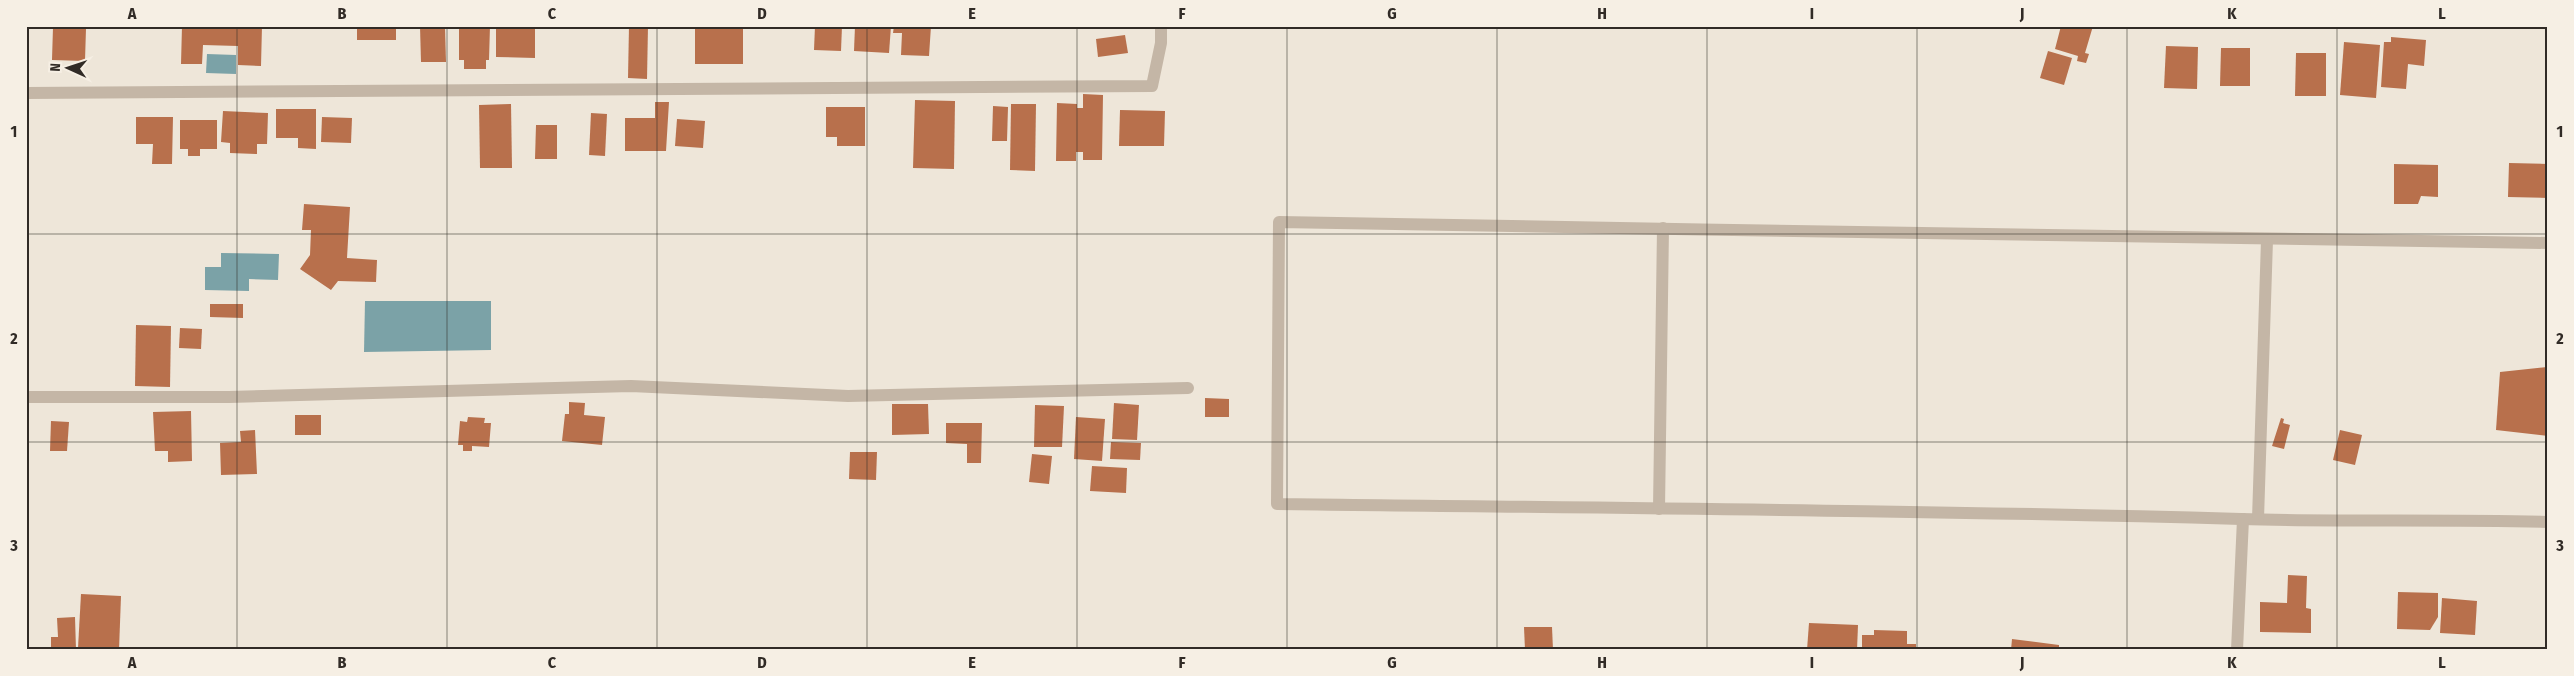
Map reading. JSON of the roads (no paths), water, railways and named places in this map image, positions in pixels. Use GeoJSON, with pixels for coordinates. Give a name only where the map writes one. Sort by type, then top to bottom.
{"type":"FeatureCollection","features":[{"type":"Feature","properties":{"kind":"street"},"geometry":{"type":"LineString","coordinates":[[26,92],[1152,86],[1162,43],[1161,26]]}},
{"type":"Feature","properties":{"kind":"street"},"geometry":{"type":"LineString","coordinates":[[2548,244],[1866,234],[1663,228],[1279,222],[1277,504],[2089,514],[2244,519],[2446,519],[2548,522]]}},
{"type":"Feature","properties":{"kind":"street"},"geometry":{"type":"LineString","coordinates":[[1659,509],[1663,228]]}},
{"type":"Feature","properties":{"kind":"street"},"geometry":{"type":"LineString","coordinates":[[2258,519],[2267,240]]}},
{"type":"Feature","properties":{"kind":"street"},"geometry":{"type":"LineString","coordinates":[[26,397],[229,398],[631,386],[848,396],[1188,388]]}},
{"type":"Feature","properties":{"kind":"street"},"geometry":{"type":"LineString","coordinates":[[2237,650],[2244,519]]}},
{"type":"Feature","properties":{"kind":"water"},"geometry":{"type":"Polygon","coordinates":[[[207,54],[236,55],[236,74],[206,73],[207,54]]]}},
{"type":"Feature","properties":{"kind":"water"},"geometry":{"type":"Polygon","coordinates":[[[221,253],[279,254],[278,280],[249,279],[249,291],[205,290],[205,267],[221,267],[221,253]]]}},
{"type":"Feature","properties":{"kind":"water"},"geometry":{"type":"Polygon","coordinates":[[[365,301],[491,301],[491,350],[364,352],[365,301]]]}}]}
